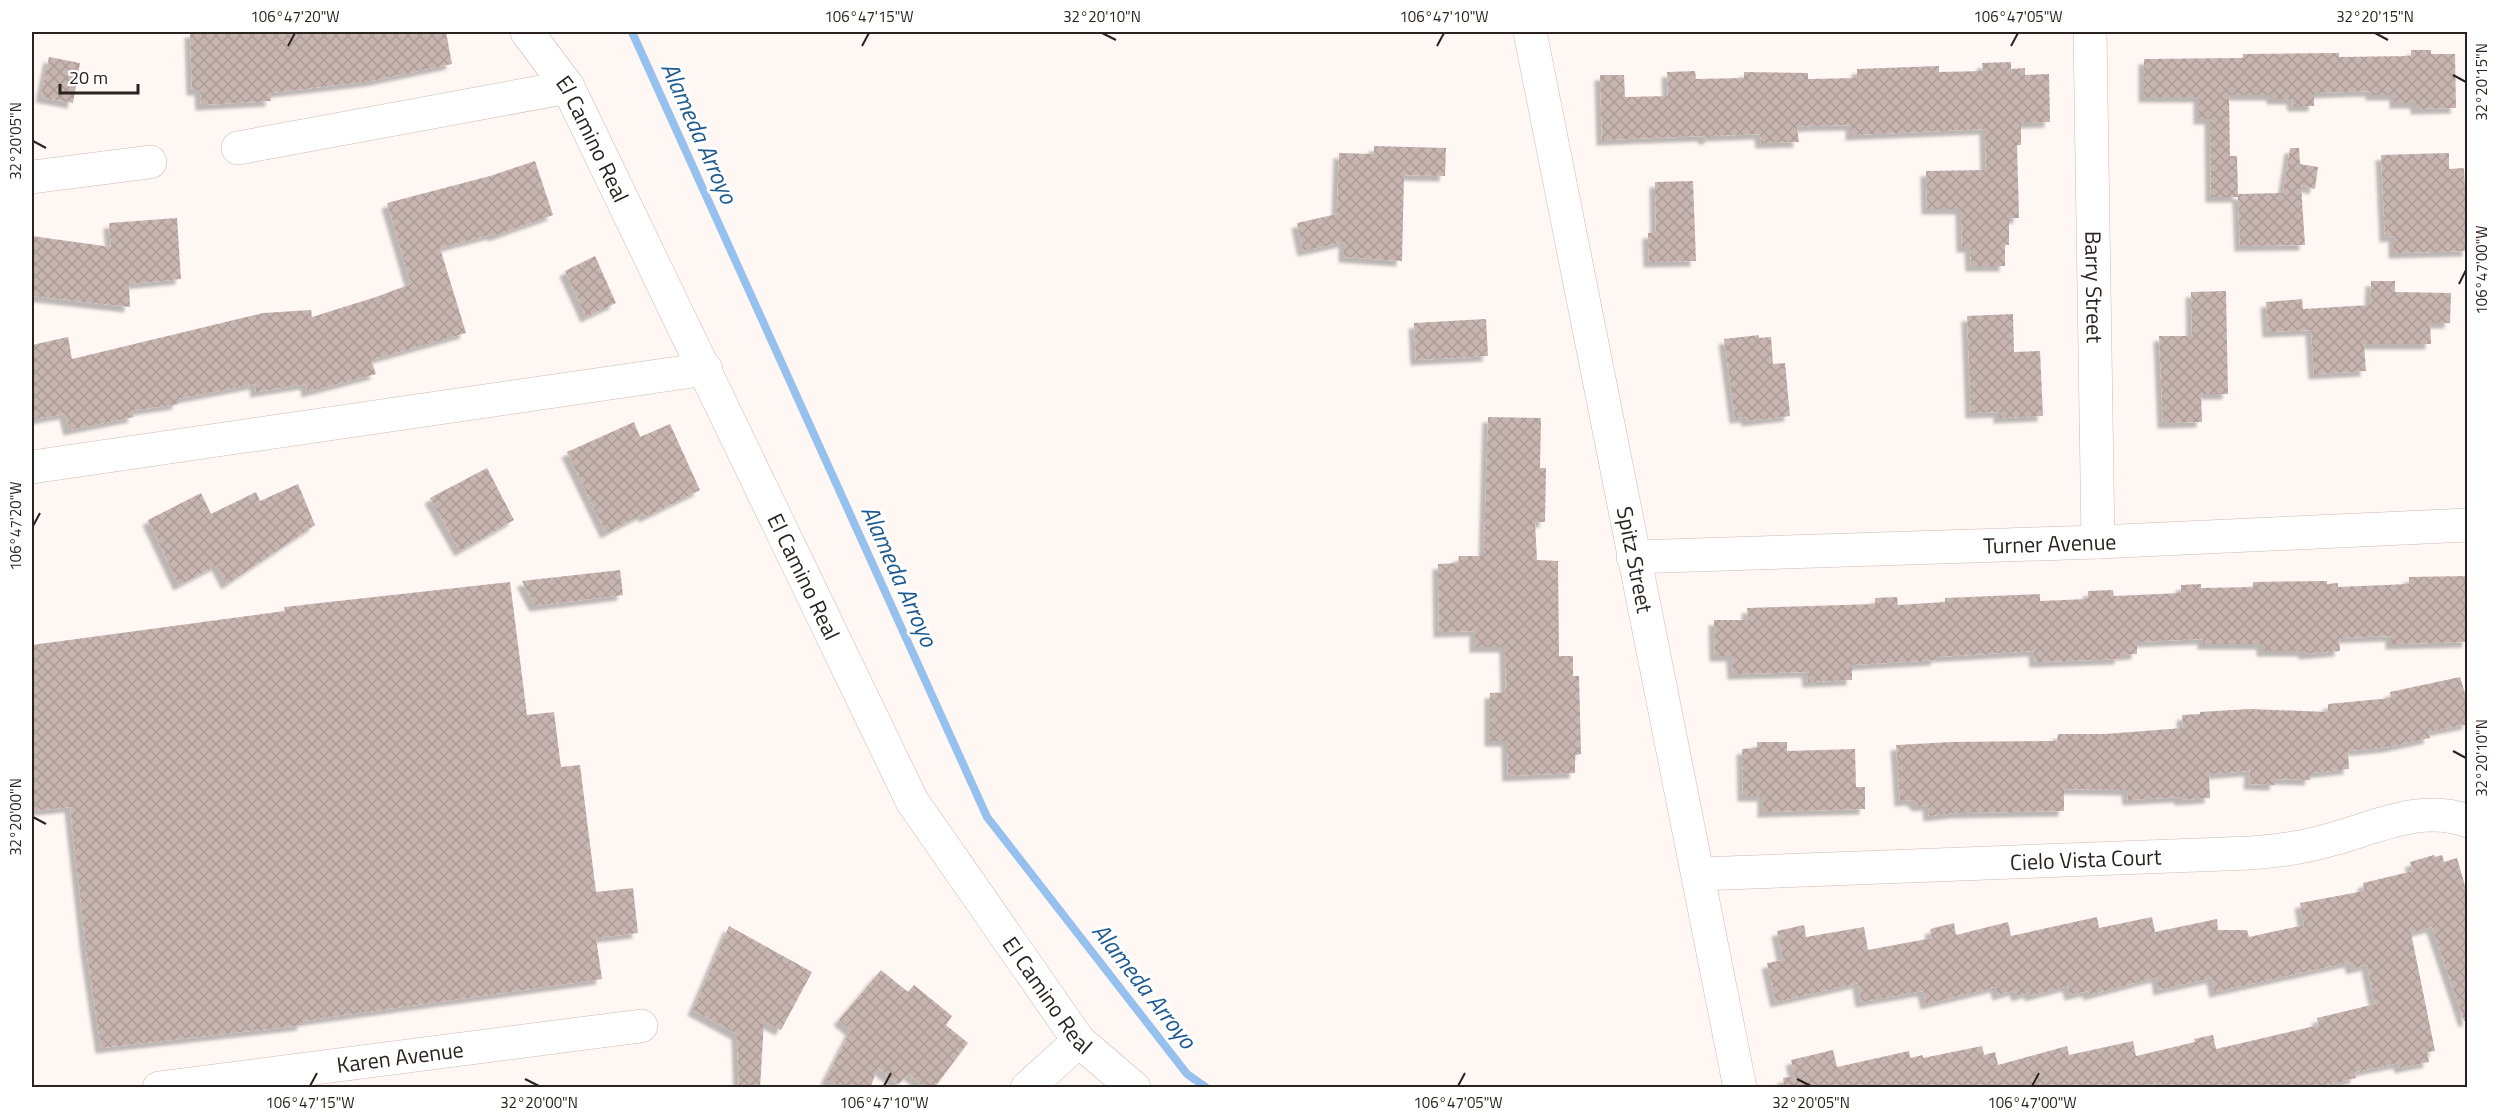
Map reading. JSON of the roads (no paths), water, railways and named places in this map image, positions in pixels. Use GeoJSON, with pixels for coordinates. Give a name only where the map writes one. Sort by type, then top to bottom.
{"type":"FeatureCollection","features":[{"type":"Feature","properties":{"kind":"street","name":"El Camino Real"},"geometry":{"type":"LineString","coordinates":[[526,32],[568,87],[706,369],[912,801],[1079,1041],[1134,1088]]}},
{"type":"Feature","properties":{"kind":"street","name":"Spitz Street"},"geometry":{"type":"LineString","coordinates":[[1530,32],[1633,557],[1700,874],[1740,1088]]}},
{"type":"Feature","properties":{"kind":"street","name":"Barry Street"},"geometry":{"type":"LineString","coordinates":[[2090,32],[2098,542]]}},
{"type":"Feature","properties":{"kind":"street"},"geometry":{"type":"LineString","coordinates":[[238,148],[568,87]]}},
{"type":"Feature","properties":{"kind":"street"},"geometry":{"type":"LineString","coordinates":[[32,177],[150,162]]}},
{"type":"Feature","properties":{"kind":"street"},"geometry":{"type":"LineString","coordinates":[[32,467],[706,369]]}},
{"type":"Feature","properties":{"kind":"street","name":"Turner Avenue"},"geometry":{"type":"LineString","coordinates":[[1633,557],[2098,542],[2468,525]]}},
{"type":"Feature","properties":{"kind":"street","name":"Cielo Vista Court"},"geometry":{"type":"LineString","coordinates":[[1700,874],[2271,851],[2332,840],[2410,817],[2437,814],[2468,821]]}},
{"type":"Feature","properties":{"kind":"street","name":"Karen Avenue"},"geometry":{"type":"LineString","coordinates":[[159,1088],[641,1026]]}},
{"type":"Feature","properties":{"kind":"street"},"geometry":{"type":"LineString","coordinates":[[1027,1088],[1079,1041]]}},
{"type":"Feature","properties":{"kind":"waterway","name":"Alameda Arroyo"},"geometry":{"type":"LineString","coordinates":[[632,32],[987,817],[1187,1074],[1207,1088]]}}]}
